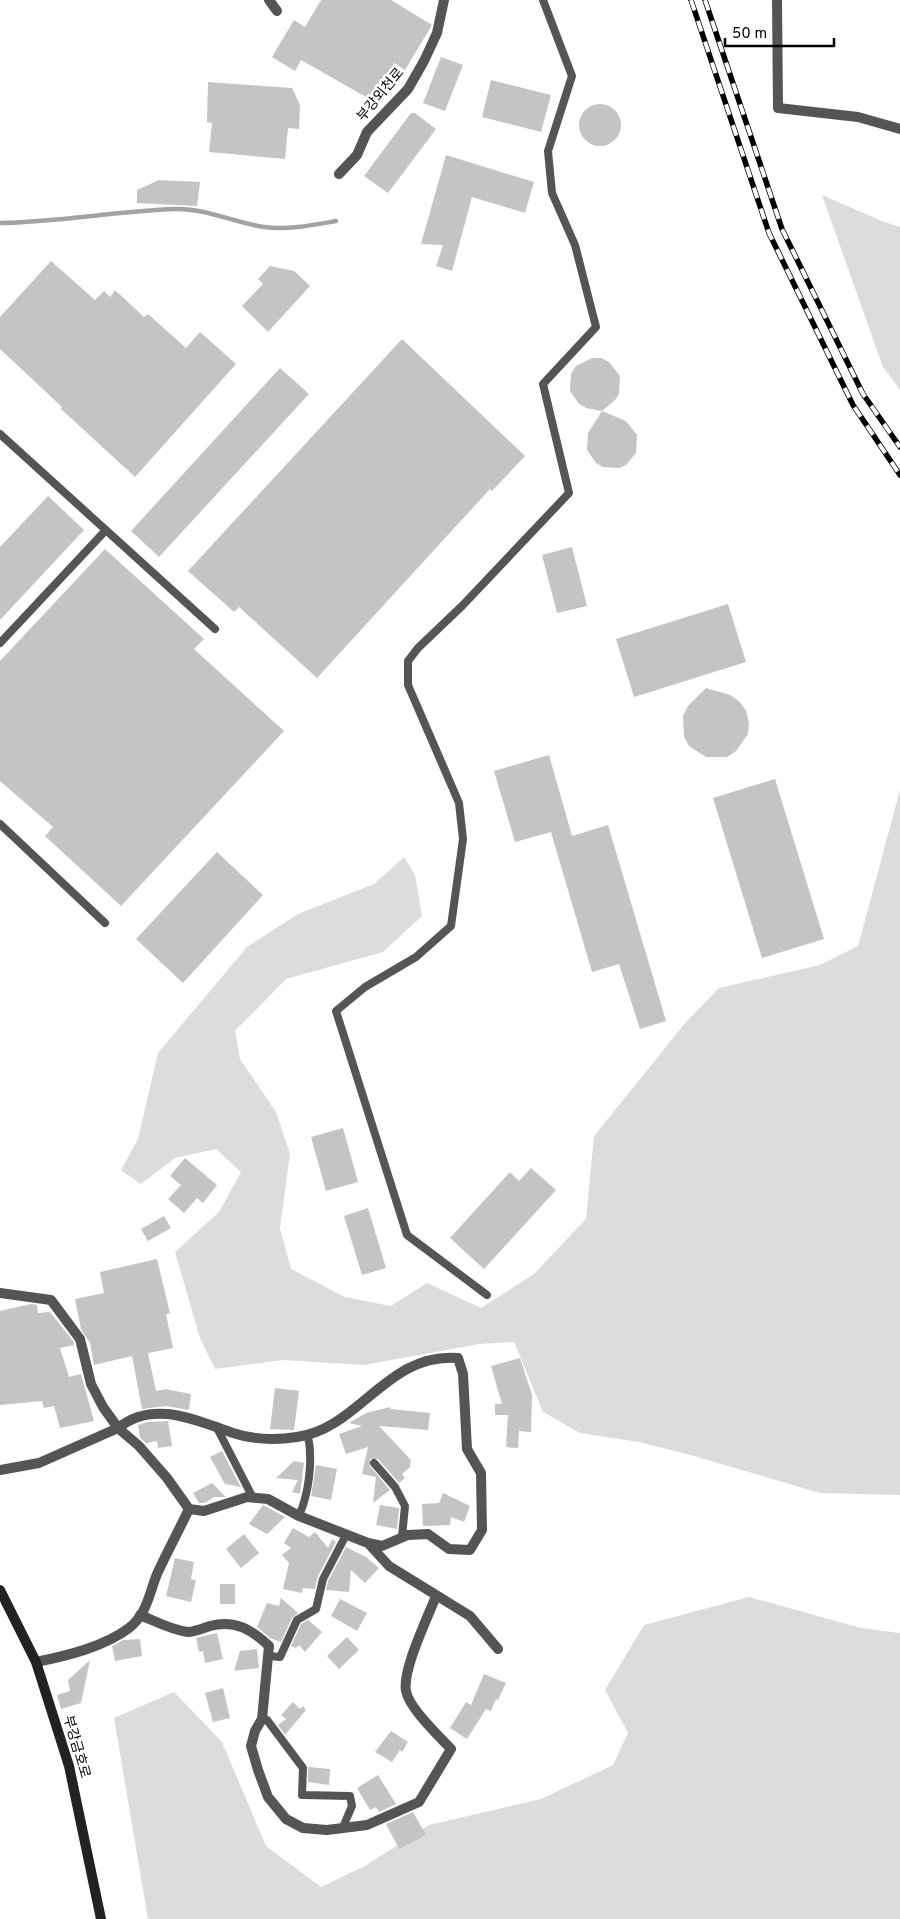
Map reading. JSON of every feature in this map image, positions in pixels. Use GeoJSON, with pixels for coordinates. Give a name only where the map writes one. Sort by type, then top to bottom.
{"type":"FeatureCollection","features":[{"type":"Feature","properties":{"kind":"street"},"geometry":{"type":"LineString","coordinates":[[269,0],[277,12]]}},
{"type":"Feature","properties":{"kind":"street","name":"부강외천로"},"geometry":{"type":"LineString","coordinates":[[339,174],[358,154],[367,132],[408,90],[424,61],[436,33],[444,0]]}},
{"type":"Feature","properties":{"kind":"street"},"geometry":{"type":"LineString","coordinates":[[777,0],[778,108],[858,118],[900,129]]}},
{"type":"Feature","properties":{"kind":"street"},"geometry":{"type":"LineString","coordinates":[[0,1293],[51,1300],[80,1339],[91,1384],[103,1407],[118,1428],[161,1471],[189,1508],[204,1511],[247,1497],[268,1499],[299,1516],[368,1543],[382,1546],[402,1537],[428,1534],[449,1549],[470,1550],[482,1530],[481,1473],[467,1449],[463,1374],[458,1358],[446,1357],[412,1366],[392,1378],[347,1415],[308,1436],[275,1440],[235,1434],[181,1414],[154,1414],[127,1420],[118,1428],[39,1463],[0,1470]]}},
{"type":"Feature","properties":{"kind":"street"},"geometry":{"type":"LineString","coordinates":[[36,1662],[56,1658],[103,1642],[129,1627],[148,1605],[157,1575],[189,1508]]}},
{"type":"Feature","properties":{"kind":"street"},"geometry":{"type":"LineString","coordinates":[[368,1543],[389,1566],[470,1616],[498,1649]]}},
{"type":"Feature","properties":{"kind":"street","name":"부강금호로"},"geometry":{"type":"LineString","coordinates":[[0,1590],[36,1662],[69,1766],[101,1919]]}},
{"type":"Feature","properties":{"kind":"street"},"geometry":{"type":"LineString","coordinates":[[140,1615],[169,1627],[189,1632],[218,1624],[231,1623],[252,1631],[269,1646],[262,1719],[255,1731],[252,1746],[258,1770],[268,1797],[286,1819],[303,1828],[327,1830],[367,1825],[419,1802],[451,1749],[427,1725],[406,1693],[405,1678],[436,1596]]}},
{"type":"Feature","properties":{"kind":"lane"},"geometry":{"type":"LineString","coordinates":[[487,1295],[407,1235],[336,1011],[364,987],[416,957],[451,926],[462,839],[459,803],[408,685],[408,661],[418,648],[462,606],[569,493],[543,384],[596,327],[575,245],[552,193],[548,151],[572,76],[543,0]]}},
{"type":"Feature","properties":{"kind":"lane"},"geometry":{"type":"LineString","coordinates":[[0,434],[215,629]]}},
{"type":"Feature","properties":{"kind":"lane"},"geometry":{"type":"LineString","coordinates":[[0,643],[106,530]]}},
{"type":"Feature","properties":{"kind":"lane"},"geometry":{"type":"LineString","coordinates":[[0,824],[105,923]]}},
{"type":"Feature","properties":{"kind":"lane"},"geometry":{"type":"LineString","coordinates":[[216,1426],[253,1498]]}},
{"type":"Feature","properties":{"kind":"lane"},"geometry":{"type":"LineString","coordinates":[[299,1516],[303,1507],[311,1451],[308,1436]]}},
{"type":"Feature","properties":{"kind":"lane"},"geometry":{"type":"LineString","coordinates":[[374,1463],[395,1487],[405,1506],[402,1537]]}},
{"type":"Feature","properties":{"kind":"lane"},"geometry":{"type":"LineString","coordinates":[[269,1656],[280,1658],[297,1620],[316,1609],[323,1579],[346,1535]]}},
{"type":"Feature","properties":{"kind":"lane"},"geometry":{"type":"LineString","coordinates":[[262,1719],[267,1720],[303,1768],[300,1788],[302,1795],[350,1796],[352,1806],[343,1827]]}},
{"type":"Feature","properties":{"kind":"shaded area"},"geometry":{"type":"Polygon","coordinates":[[[822,195],[900,227],[900,390],[883,367],[822,195]]]}},
{"type":"Feature","properties":{"kind":"shaded area"},"geometry":{"type":"Polygon","coordinates":[[[900,790],[900,1495],[820,1493],[639,1442],[580,1433],[543,1412],[514,1342],[479,1344],[364,1365],[283,1360],[215,1369],[200,1338],[175,1252],[219,1212],[241,1172],[216,1149],[175,1158],[141,1184],[121,1170],[138,1139],[158,1053],[247,947],[298,914],[374,884],[404,857],[415,875],[422,916],[383,952],[286,979],[235,1031],[240,1059],[276,1112],[290,1154],[280,1228],[291,1269],[345,1297],[391,1306],[427,1283],[481,1308],[534,1274],[586,1219],[594,1136],[686,1022],[719,988],[820,965],[858,946],[900,790]]]}},
{"type":"Feature","properties":{"kind":"shaded area"},"geometry":{"type":"Polygon","coordinates":[[[749,1597],[861,1628],[900,1633],[900,1919],[148,1919],[114,1718],[174,1692],[222,1742],[266,1846],[321,1887],[365,1866],[429,1825],[541,1799],[613,1765],[628,1733],[605,1690],[644,1625],[749,1597]]]}},
{"type":"Feature","properties":{"kind":"building"},"geometry":{"type":"Polygon","coordinates":[[[321,0],[391,0],[432,25],[405,70],[394,63],[373,101],[301,60],[295,71],[272,57],[294,20],[305,27],[321,0]]]}},
{"type":"Feature","properties":{"kind":"building"},"geometry":{"type":"Polygon","coordinates":[[[441,57],[463,65],[445,111],[423,103],[441,57]]]}},
{"type":"Feature","properties":{"kind":"building"},"geometry":{"type":"Polygon","coordinates":[[[491,80],[551,95],[541,132],[482,117],[491,80]]]}},
{"type":"Feature","properties":{"kind":"building"},"geometry":{"type":"Polygon","coordinates":[[[208,82],[292,88],[300,105],[299,129],[288,128],[285,159],[209,152],[212,123],[207,122],[208,82]]]}},
{"type":"Feature","properties":{"kind":"building"},"geometry":{"type":"Polygon","coordinates":[[[600,104],[615,110],[621,125],[615,140],[600,146],[585,140],[579,125],[585,110],[600,104]]]}},
{"type":"Feature","properties":{"kind":"building"},"geometry":{"type":"Polygon","coordinates":[[[411,113],[415,113],[436,129],[388,193],[364,176],[411,113]]]}},
{"type":"Feature","properties":{"kind":"building"},"geometry":{"type":"Polygon","coordinates":[[[446,155],[534,182],[525,213],[472,197],[452,271],[436,266],[443,245],[421,244],[446,155]]]}},
{"type":"Feature","properties":{"kind":"building"},"geometry":{"type":"Polygon","coordinates":[[[159,180],[200,182],[197,206],[137,203],[137,190],[159,180]]]}},
{"type":"Feature","properties":{"kind":"building"},"geometry":{"type":"Polygon","coordinates":[[[51,261],[95,300],[104,291],[110,297],[115,290],[144,317],[148,314],[186,348],[200,332],[236,364],[135,477],[61,409],[62,407],[0,349],[0,317],[51,261]]]}},
{"type":"Feature","properties":{"kind":"building"},"geometry":{"type":"Polygon","coordinates":[[[270,266],[294,271],[310,286],[268,332],[242,306],[263,284],[258,279],[270,266]]]}},
{"type":"Feature","properties":{"kind":"building"},"geometry":{"type":"Polygon","coordinates":[[[402,339],[525,456],[492,491],[490,489],[317,678],[239,607],[234,612],[188,571],[402,339]]]}},
{"type":"Feature","properties":{"kind":"building"},"geometry":{"type":"Polygon","coordinates":[[[592,358],[601,358],[609,362],[620,376],[619,394],[602,411],[586,408],[579,404],[570,391],[571,374],[576,366],[592,358]]]}},
{"type":"Feature","properties":{"kind":"building"},"geometry":{"type":"Polygon","coordinates":[[[280,368],[309,394],[159,557],[131,531],[280,368]]]}},
{"type":"Feature","properties":{"kind":"building"},"geometry":{"type":"Polygon","coordinates":[[[602,411],[626,421],[637,435],[636,453],[626,465],[619,468],[603,467],[596,463],[587,450],[588,433],[602,411]]]}},
{"type":"Feature","properties":{"kind":"building"},"geometry":{"type":"Polygon","coordinates":[[[48,496],[84,530],[0,620],[0,547],[48,496]]]}},
{"type":"Feature","properties":{"kind":"building"},"geometry":{"type":"Polygon","coordinates":[[[572,547],[587,606],[557,613],[542,555],[572,547]]]}},
{"type":"Feature","properties":{"kind":"building"},"geometry":{"type":"Polygon","coordinates":[[[105,549],[204,639],[194,649],[284,731],[121,906],[45,836],[53,827],[0,781],[0,661],[105,549]]]}},
{"type":"Feature","properties":{"kind":"building"},"geometry":{"type":"Polygon","coordinates":[[[728,604],[746,662],[634,697],[616,639],[728,604]]]}},
{"type":"Feature","properties":{"kind":"building"},"geometry":{"type":"Polygon","coordinates":[[[706,688],[730,695],[740,702],[746,711],[749,723],[748,734],[736,751],[727,757],[706,757],[689,746],[684,737],[683,716],[688,706],[706,688]]]}},
{"type":"Feature","properties":{"kind":"building"},"geometry":{"type":"Polygon","coordinates":[[[549,755],[572,836],[608,825],[666,1021],[640,1029],[619,964],[592,972],[551,832],[515,842],[494,771],[549,755]]]}},
{"type":"Feature","properties":{"kind":"building"},"geometry":{"type":"Polygon","coordinates":[[[775,779],[824,939],[762,958],[713,798],[775,779]]]}},
{"type":"Feature","properties":{"kind":"building"},"geometry":{"type":"Polygon","coordinates":[[[217,852],[263,895],[183,983],[136,939],[217,852]]]}},
{"type":"Feature","properties":{"kind":"building"},"geometry":{"type":"Polygon","coordinates":[[[343,1128],[358,1182],[326,1191],[311,1137],[343,1128]]]}},
{"type":"Feature","properties":{"kind":"building"},"geometry":{"type":"Polygon","coordinates":[[[185,1158],[217,1185],[203,1203],[197,1198],[184,1213],[168,1199],[181,1185],[170,1176],[185,1158]]]}},
{"type":"Feature","properties":{"kind":"building"},"geometry":{"type":"Polygon","coordinates":[[[531,1168],[556,1190],[484,1269],[450,1238],[510,1172],[519,1181],[531,1168]]]}},
{"type":"Feature","properties":{"kind":"building"},"geometry":{"type":"Polygon","coordinates":[[[368,1208],[386,1268],[362,1275],[344,1216],[368,1208]]]}},
{"type":"Feature","properties":{"kind":"building"},"geometry":{"type":"Polygon","coordinates":[[[164,1216],[171,1228],[148,1241],[141,1229],[164,1216]]]}},
{"type":"Feature","properties":{"kind":"building"},"geometry":{"type":"Polygon","coordinates":[[[157,1259],[170,1313],[166,1314],[173,1348],[148,1353],[156,1391],[165,1389],[191,1394],[189,1410],[166,1406],[142,1409],[132,1356],[94,1365],[90,1343],[81,1329],[75,1299],[104,1293],[100,1272],[157,1259]]]}},
{"type":"Feature","properties":{"kind":"building"},"geometry":{"type":"Polygon","coordinates":[[[31,1304],[37,1305],[38,1313],[50,1312],[74,1342],[74,1345],[60,1348],[69,1377],[81,1374],[94,1421],[60,1428],[54,1406],[44,1408],[42,1401],[0,1405],[0,1311],[31,1304]]]}},
{"type":"Feature","properties":{"kind":"building"},"geometry":{"type":"Polygon","coordinates":[[[520,1358],[532,1395],[531,1432],[519,1431],[518,1448],[506,1447],[508,1415],[495,1415],[495,1404],[502,1404],[491,1366],[520,1358]]]}},
{"type":"Feature","properties":{"kind":"building"},"geometry":{"type":"Polygon","coordinates":[[[275,1388],[299,1391],[294,1430],[270,1429],[275,1388]]]}},
{"type":"Feature","properties":{"kind":"building"},"geometry":{"type":"Polygon","coordinates":[[[390,1407],[391,1409],[430,1413],[428,1430],[379,1426],[411,1460],[410,1467],[402,1474],[405,1478],[399,1483],[378,1459],[370,1459],[370,1466],[390,1490],[373,1503],[376,1477],[362,1474],[368,1447],[346,1454],[339,1434],[362,1426],[349,1423],[366,1413],[390,1407]]]}},
{"type":"Feature","properties":{"kind":"building"},"geometry":{"type":"Polygon","coordinates":[[[168,1421],[172,1446],[158,1448],[157,1441],[146,1443],[140,1438],[138,1425],[147,1422],[168,1421]]]}},
{"type":"Feature","properties":{"kind":"building"},"geometry":{"type":"Polygon","coordinates":[[[222,1451],[241,1487],[225,1484],[210,1457],[222,1451]]]}},
{"type":"Feature","properties":{"kind":"building"},"geometry":{"type":"Polygon","coordinates":[[[294,1461],[304,1463],[300,1494],[292,1492],[298,1480],[276,1478],[294,1461]]]}},
{"type":"Feature","properties":{"kind":"building"},"geometry":{"type":"Polygon","coordinates":[[[316,1465],[337,1469],[331,1500],[311,1496],[316,1465]]]}},
{"type":"Feature","properties":{"kind":"building"},"geometry":{"type":"Polygon","coordinates":[[[212,1483],[226,1497],[214,1497],[205,1503],[199,1503],[193,1493],[212,1483]]]}},
{"type":"Feature","properties":{"kind":"building"},"geometry":{"type":"Polygon","coordinates":[[[443,1493],[470,1506],[464,1522],[451,1517],[450,1525],[423,1526],[422,1504],[439,1503],[443,1493]]]}},
{"type":"Feature","properties":{"kind":"building"},"geometry":{"type":"Polygon","coordinates":[[[263,1505],[285,1517],[267,1534],[249,1524],[263,1505]]]}},
{"type":"Feature","properties":{"kind":"building"},"geometry":{"type":"Polygon","coordinates":[[[380,1505],[399,1508],[397,1529],[376,1525],[380,1505]]]}},
{"type":"Feature","properties":{"kind":"building"},"geometry":{"type":"Polygon","coordinates":[[[293,1528],[309,1537],[315,1532],[328,1548],[332,1539],[336,1542],[318,1576],[315,1589],[303,1588],[302,1593],[283,1589],[289,1563],[282,1555],[291,1548],[284,1543],[293,1528]]]}},
{"type":"Feature","properties":{"kind":"building"},"geometry":{"type":"Polygon","coordinates":[[[244,1534],[259,1553],[241,1568],[226,1549],[244,1534]]]}},
{"type":"Feature","properties":{"kind":"building"},"geometry":{"type":"Polygon","coordinates":[[[346,1547],[366,1557],[379,1568],[365,1583],[351,1570],[349,1592],[326,1590],[328,1581],[346,1547]]]}},
{"type":"Feature","properties":{"kind":"building"},"geometry":{"type":"Polygon","coordinates":[[[175,1558],[194,1562],[191,1579],[196,1580],[191,1602],[166,1596],[175,1558]]]}},
{"type":"Feature","properties":{"kind":"building"},"geometry":{"type":"Polygon","coordinates":[[[220,1584],[235,1584],[235,1604],[220,1604],[220,1584]]]}},
{"type":"Feature","properties":{"kind":"building"},"geometry":{"type":"Polygon","coordinates":[[[281,1598],[298,1613],[292,1618],[281,1642],[270,1638],[257,1627],[267,1603],[279,1606],[281,1598]]]}},
{"type":"Feature","properties":{"kind":"building"},"geometry":{"type":"Polygon","coordinates":[[[340,1599],[367,1613],[357,1631],[331,1616],[340,1599]]]}},
{"type":"Feature","properties":{"kind":"building"},"geometry":{"type":"Polygon","coordinates":[[[308,1620],[322,1632],[305,1652],[299,1645],[296,1648],[291,1646],[301,1624],[308,1620]]]}},
{"type":"Feature","properties":{"kind":"building"},"geometry":{"type":"Polygon","coordinates":[[[217,1633],[223,1659],[205,1663],[203,1651],[199,1652],[196,1638],[217,1633]]]}},
{"type":"Feature","properties":{"kind":"building"},"geometry":{"type":"Polygon","coordinates":[[[347,1637],[359,1650],[339,1669],[327,1656],[347,1637]]]}},
{"type":"Feature","properties":{"kind":"building"},"geometry":{"type":"Polygon","coordinates":[[[140,1639],[142,1656],[115,1661],[112,1646],[123,1640],[140,1639]]]}},
{"type":"Feature","properties":{"kind":"building"},"geometry":{"type":"Polygon","coordinates":[[[257,1649],[259,1668],[234,1671],[240,1651],[257,1649]]]}},
{"type":"Feature","properties":{"kind":"building"},"geometry":{"type":"Polygon","coordinates":[[[90,1660],[81,1703],[61,1709],[57,1695],[70,1691],[68,1680],[90,1660]]]}},
{"type":"Feature","properties":{"kind":"building"},"geometry":{"type":"Polygon","coordinates":[[[484,1674],[506,1683],[491,1711],[486,1709],[467,1739],[450,1728],[466,1702],[471,1705],[484,1674]]]}},
{"type":"Feature","properties":{"kind":"building"},"geometry":{"type":"Polygon","coordinates":[[[223,1688],[230,1718],[213,1722],[205,1693],[223,1688]]]}},
{"type":"Feature","properties":{"kind":"building"},"geometry":{"type":"Polygon","coordinates":[[[293,1702],[300,1709],[303,1706],[306,1710],[285,1735],[278,1725],[286,1719],[281,1715],[293,1702]]]}},
{"type":"Feature","properties":{"kind":"building"},"geometry":{"type":"Polygon","coordinates":[[[391,1731],[408,1742],[402,1752],[400,1750],[392,1762],[375,1752],[391,1731]]]}},
{"type":"Feature","properties":{"kind":"building"},"geometry":{"type":"Polygon","coordinates":[[[308,1767],[330,1769],[329,1785],[308,1782],[308,1767]]]}},
{"type":"Feature","properties":{"kind":"building"},"geometry":{"type":"Polygon","coordinates":[[[378,1775],[396,1804],[379,1812],[376,1807],[370,1810],[357,1788],[378,1775]]]}},
{"type":"Feature","properties":{"kind":"building"},"geometry":{"type":"Polygon","coordinates":[[[413,1812],[426,1835],[399,1849],[386,1824],[413,1812]]]}},
{"type":"Feature","properties":{"kind":"waterway"},"geometry":{"type":"LineString","coordinates":[[0,223],[44,221],[175,209],[209,213],[253,225],[273,228],[301,227],[336,221]]}},
{"type":"Feature","properties":{"kind":"railway"},"geometry":{"type":"LineString","coordinates":[[691,0],[769,233],[853,405],[900,475]]}},
{"type":"Feature","properties":{"kind":"railway"},"geometry":{"type":"LineString","coordinates":[[705,0],[782,229],[863,394],[900,447]]}}]}
